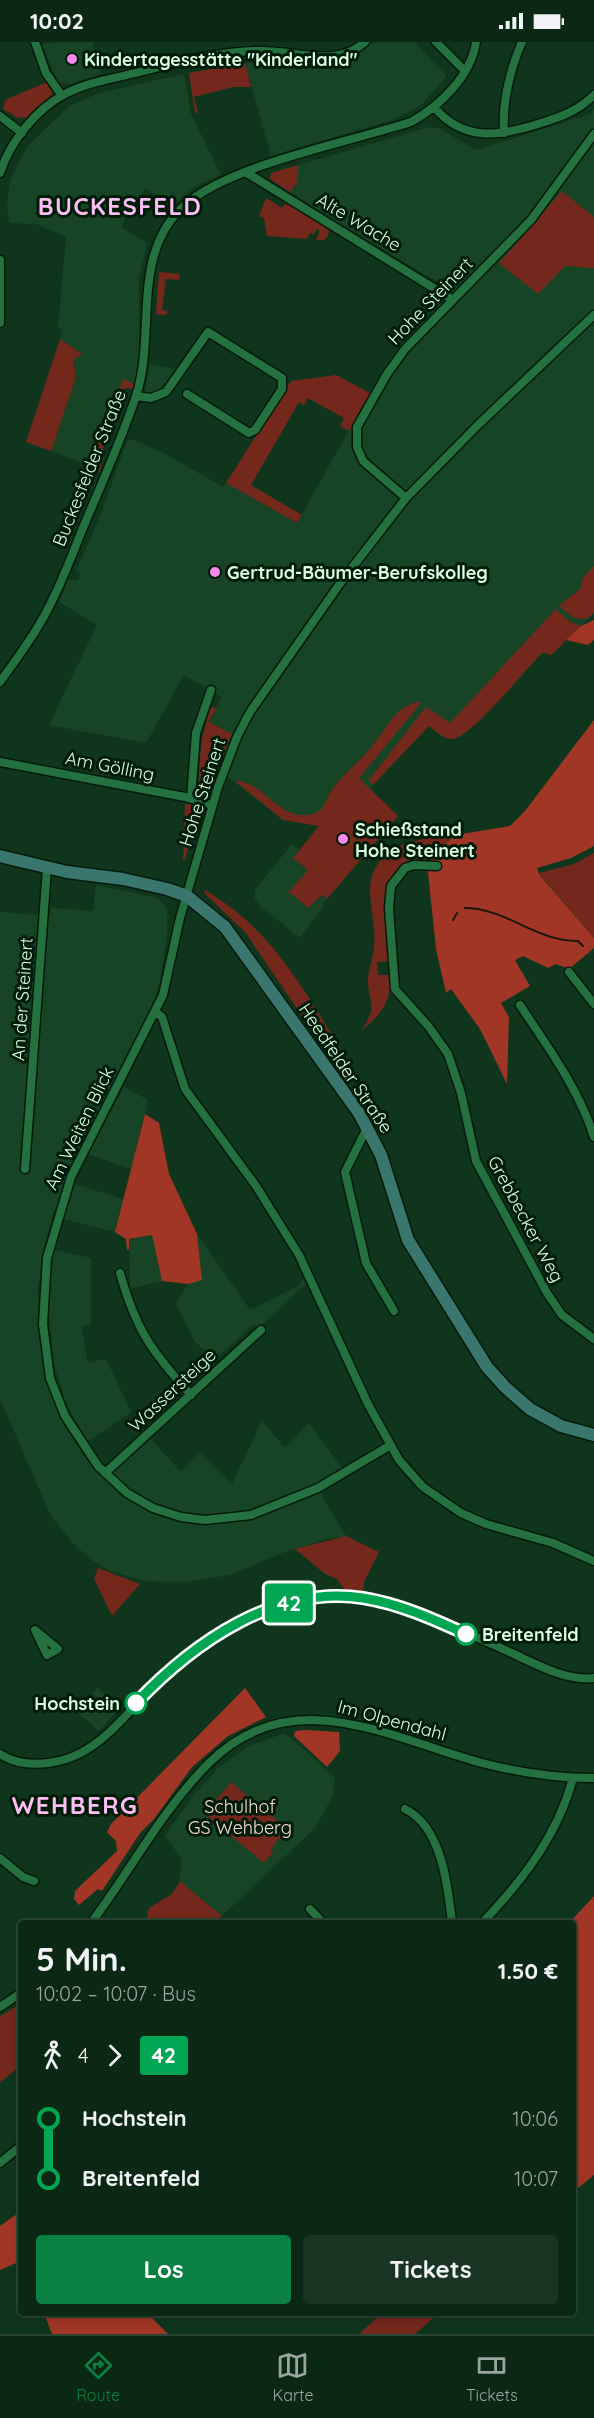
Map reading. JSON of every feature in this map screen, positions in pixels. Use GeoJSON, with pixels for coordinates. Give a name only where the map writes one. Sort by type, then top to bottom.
{"type":"FeatureCollection","features":[{"type":"Feature","properties":{"kind":"main road","name":"Heedfelder Straße"},"geometry":{"type":"LineString","coordinates":[[0,856],[47,868],[134,881],[187,896],[233,936],[367,1128],[381,1155],[408,1240],[487,1367],[530,1409],[561,1426],[594,1435]]}},
{"type":"Feature","properties":{"kind":"street"},"geometry":{"type":"LineString","coordinates":[[35,42],[46,73],[62,96]]}},
{"type":"Feature","properties":{"kind":"street"},"geometry":{"type":"LineString","coordinates":[[0,173],[10,148],[22,133],[62,96],[89,84],[212,55],[260,51],[334,57],[352,52],[365,42]]}},
{"type":"Feature","properties":{"kind":"street"},"geometry":{"type":"LineString","coordinates":[[436,42],[464,70]]}},
{"type":"Feature","properties":{"kind":"street","name":"Buckesfelder Straße"},"geometry":{"type":"LineString","coordinates":[[0,682],[50,606],[106,477],[136,396],[146,348],[148,274],[160,237],[174,216],[194,198],[216,185],[247,173],[411,122],[434,107],[450,92],[471,59],[476,42]]}},
{"type":"Feature","properties":{"kind":"street"},"geometry":{"type":"LineString","coordinates":[[504,134],[504,110],[511,69],[522,42]]}},
{"type":"Feature","properties":{"kind":"street"},"geometry":{"type":"LineString","coordinates":[[434,107],[446,120],[463,129],[483,134],[504,134],[566,115],[584,105],[594,95]]}},
{"type":"Feature","properties":{"kind":"street"},"geometry":{"type":"LineString","coordinates":[[0,116],[22,133]]}},
{"type":"Feature","properties":{"kind":"street","name":"Hohe Steinert"},"geometry":{"type":"LineString","coordinates":[[406,498],[363,461],[357,447],[357,431],[393,364],[531,220],[594,134]]}},
{"type":"Feature","properties":{"kind":"street","name":"Alte Wache"},"geometry":{"type":"LineString","coordinates":[[247,173],[453,300]]}},
{"type":"Feature","properties":{"kind":"street"},"geometry":{"type":"LineString","coordinates":[[0,260],[0,323]]}},
{"type":"Feature","properties":{"kind":"street","name":"Hohe Steinert"},"geometry":{"type":"LineString","coordinates":[[187,896],[212,805],[237,737],[260,696],[355,563],[406,498],[479,424],[594,315]]}},
{"type":"Feature","properties":{"kind":"street"},"geometry":{"type":"LineString","coordinates":[[136,396],[152,398],[166,392],[208,332],[282,378],[282,389],[259,425],[249,433],[187,394]]}},
{"type":"Feature","properties":{"kind":"street"},"geometry":{"type":"LineString","coordinates":[[191,798],[196,733],[212,690]]}},
{"type":"Feature","properties":{"kind":"street","name":"Am Gölling"},"geometry":{"type":"LineString","coordinates":[[0,762],[191,798],[212,805]]}},
{"type":"Feature","properties":{"kind":"street","name":"Grebbecker Weg"},"geometry":{"type":"LineString","coordinates":[[437,866],[414,865],[405,868],[391,886],[389,908],[395,989],[435,1033],[448,1054],[461,1093],[476,1161],[547,1293],[562,1315],[594,1339]]}},
{"type":"Feature","properties":{"kind":"street","name":"An der Steinert"},"geometry":{"type":"LineString","coordinates":[[25,1169],[47,868]]}},
{"type":"Feature","properties":{"kind":"street","name":"Am Weiten Blick"},"geometry":{"type":"LineString","coordinates":[[187,896],[178,924],[169,974],[156,1012],[70,1177],[52,1235],[44,1282],[43,1324],[53,1386],[79,1441],[105,1473],[127,1493],[158,1510],[191,1519],[227,1519],[251,1515],[285,1503],[352,1470],[389,1446]]}},
{"type":"Feature","properties":{"kind":"street"},"geometry":{"type":"LineString","coordinates":[[569,972],[594,1004]]}},
{"type":"Feature","properties":{"kind":"street"},"geometry":{"type":"LineString","coordinates":[[520,1005],[531,1018],[574,1091],[594,1137]]}},
{"type":"Feature","properties":{"kind":"street"},"geometry":{"type":"LineString","coordinates":[[156,1012],[162,1017],[185,1089],[256,1186],[299,1255],[328,1322],[389,1446],[414,1479],[449,1507],[486,1524],[553,1544],[594,1561]]}},
{"type":"Feature","properties":{"kind":"street"},"geometry":{"type":"LineString","coordinates":[[367,1128],[345,1172],[366,1263],[394,1311]]}},
{"type":"Feature","properties":{"kind":"street"},"geometry":{"type":"LineString","coordinates":[[120,1273],[129,1305],[144,1338],[162,1363],[191,1395]]}},
{"type":"Feature","properties":{"kind":"street","name":"Wassersteige"},"geometry":{"type":"LineString","coordinates":[[105,1473],[261,1330]]}},
{"type":"Feature","properties":{"kind":"street"},"geometry":{"type":"LineString","coordinates":[[0,1754],[26,1763],[39,1764],[81,1755],[107,1735],[167,1672],[213,1637],[264,1611],[314,1598],[363,1598],[407,1608],[549,1670],[578,1678],[594,1678]]}},
{"type":"Feature","properties":{"kind":"street","name":"Im Olpendahl"},"geometry":{"type":"LineString","coordinates":[[93,1920],[168,1811],[210,1762],[235,1743],[273,1725],[314,1718],[350,1722],[488,1765],[536,1774],[594,1778]]}},
{"type":"Feature","properties":{"kind":"street"},"geometry":{"type":"LineString","coordinates":[[485,1920],[521,1878],[549,1837],[564,1808],[573,1778]]}},
{"type":"Feature","properties":{"kind":"street"},"geometry":{"type":"LineString","coordinates":[[405,1809],[421,1822],[439,1856],[451,1920]]}},
{"type":"Feature","properties":{"kind":"street"},"geometry":{"type":"LineString","coordinates":[[0,1858],[22,1877],[34,1881]]}},
{"type":"Feature","properties":{"kind":"street"},"geometry":{"type":"LineString","coordinates":[[310,1909],[320,1920]]}},
{"type":"Feature","properties":{"kind":"street"},"geometry":{"type":"LineString","coordinates":[[0,2007],[18,1995]]}},
{"type":"Feature","properties":{"kind":"street"},"geometry":{"type":"LineString","coordinates":[[0,2163],[18,2148]]}},
{"type":"Feature","properties":{"kind":"shaded area","name":"Kindertagesstätte \"Kinderland\""},"geometry":{"type":"Polygon","coordinates":[[[93,42],[101,74],[70,84],[58,82],[42,44],[93,42]]]}},
{"type":"Feature","properties":{"kind":"shaded area"},"geometry":{"type":"Polygon","coordinates":[[[374,42],[414,42],[446,75],[422,104],[395,119],[271,156],[245,63],[272,63],[312,68],[354,57],[374,42]]]}},
{"type":"Feature","properties":{"kind":"shaded area"},"geometry":{"type":"Polygon","coordinates":[[[184,74],[191,114],[221,175],[197,185],[169,208],[146,188],[131,208],[121,227],[147,243],[139,279],[139,359],[134,384],[123,380],[87,465],[51,451],[76,377],[73,360],[81,354],[60,339],[63,328],[58,328],[66,237],[36,224],[9,223],[7,207],[10,181],[27,147],[69,106],[99,93],[184,74]]]}},
{"type":"Feature","properties":{"kind":"shaded area"},"geometry":{"type":"Polygon","coordinates":[[[594,108],[594,613],[551,655],[543,652],[480,720],[459,737],[453,739],[443,737],[429,726],[377,780],[370,789],[398,816],[322,904],[324,906],[300,938],[261,907],[255,899],[254,891],[292,844],[300,850],[319,826],[283,820],[217,768],[232,735],[209,722],[222,697],[184,675],[146,743],[49,725],[97,625],[59,602],[68,580],[78,580],[81,573],[76,571],[98,522],[127,441],[131,439],[162,452],[223,487],[226,483],[297,523],[384,368],[400,346],[456,287],[446,286],[422,273],[317,209],[271,180],[271,173],[429,127],[439,128],[476,150],[591,114],[594,108]]]}},
{"type":"Feature","properties":{"kind":"shaded area"},"geometry":{"type":"Polygon","coordinates":[[[150,364],[178,370],[161,391],[148,395],[145,391],[150,364]]]}},
{"type":"Feature","properties":{"kind":"shaded area"},"geometry":{"type":"Polygon","coordinates":[[[594,620],[594,640],[588,645],[566,640],[581,626],[594,620]]]}},
{"type":"Feature","properties":{"kind":"shaded area"},"geometry":{"type":"Polygon","coordinates":[[[594,720],[594,846],[571,858],[537,868],[539,874],[594,938],[594,948],[569,969],[556,964],[548,968],[523,956],[515,960],[530,986],[501,1003],[509,1017],[507,1084],[480,1029],[451,989],[446,993],[436,949],[427,863],[455,835],[510,826],[525,811],[594,720]]]}},
{"type":"Feature","properties":{"kind":"shaded area"},"geometry":{"type":"Polygon","coordinates":[[[96,885],[158,898],[167,908],[167,937],[159,986],[151,1010],[83,1141],[54,1210],[44,1248],[38,1290],[38,1328],[43,1363],[54,1402],[64,1425],[83,1455],[104,1479],[149,1437],[181,1472],[200,1453],[232,1484],[262,1421],[285,1448],[309,1423],[343,1469],[315,1484],[346,1536],[327,1539],[282,1553],[230,1575],[186,1582],[145,1581],[110,1571],[90,1559],[71,1541],[51,1516],[0,1399],[0,912],[50,916],[51,908],[93,911],[96,885]]]}},
{"type":"Feature","properties":{"kind":"shaded area"},"geometry":{"type":"Polygon","coordinates":[[[124,1087],[148,1100],[131,1169],[88,1154],[124,1087]]]}},
{"type":"Feature","properties":{"kind":"shaded area"},"geometry":{"type":"Polygon","coordinates":[[[145,1114],[159,1123],[169,1174],[197,1234],[202,1280],[188,1284],[162,1281],[152,1235],[129,1239],[127,1250],[126,1239],[115,1232],[145,1114]]]}},
{"type":"Feature","properties":{"kind":"shaded area"},"geometry":{"type":"Polygon","coordinates":[[[75,1184],[123,1199],[115,1232],[63,1219],[75,1184]]]}},
{"type":"Feature","properties":{"kind":"shaded area"},"geometry":{"type":"Polygon","coordinates":[[[197,1234],[250,1310],[298,1286],[304,1279],[306,1284],[259,1328],[254,1324],[214,1361],[194,1340],[176,1303],[188,1284],[202,1280],[197,1234]]]}},
{"type":"Feature","properties":{"kind":"shaded area"},"geometry":{"type":"Polygon","coordinates":[[[152,1235],[162,1281],[130,1289],[129,1240],[152,1235]]]}},
{"type":"Feature","properties":{"kind":"shaded area"},"geometry":{"type":"Polygon","coordinates":[[[54,1250],[91,1258],[91,1324],[81,1326],[88,1363],[106,1359],[131,1412],[87,1442],[65,1400],[54,1363],[48,1307],[54,1250]]]}},
{"type":"Feature","properties":{"kind":"shaded area"},"geometry":{"type":"Polygon","coordinates":[[[97,1688],[120,1707],[99,1731],[77,1712],[97,1688]]]}},
{"type":"Feature","properties":{"kind":"shaded area"},"geometry":{"type":"Polygon","coordinates":[[[245,1688],[266,1717],[228,1736],[192,1767],[154,1819],[140,1833],[102,1891],[98,1889],[79,1905],[74,1899],[75,1891],[117,1851],[116,1841],[107,1832],[111,1824],[245,1688]]]}},
{"type":"Feature","properties":{"kind":"shaded area"},"geometry":{"type":"Polygon","coordinates":[[[295,1731],[339,1732],[340,1751],[327,1767],[294,1736],[295,1731]]]}},
{"type":"Feature","properties":{"kind":"shaded area"},"geometry":{"type":"Polygon","coordinates":[[[285,1733],[335,1777],[332,1797],[315,1828],[222,1916],[180,1881],[181,1859],[165,1835],[194,1795],[219,1767],[249,1746],[285,1733]]]}},
{"type":"Feature","properties":{"kind":"shaded area"},"geometry":{"type":"Polygon","coordinates":[[[594,1896],[594,2175],[576,2190],[576,1920],[572,1920],[594,1896]]]}},
{"type":"Feature","properties":{"kind":"shaded area"},"geometry":{"type":"Polygon","coordinates":[[[18,2213],[18,2262],[0,2270],[0,2226],[18,2213]]]}},
{"type":"Feature","properties":{"kind":"shaded area"},"geometry":{"type":"Polygon","coordinates":[[[45,2316],[150,2316],[168,2334],[52,2334],[45,2316]]]}},
{"type":"Feature","properties":{"kind":"green space"},"geometry":{"type":"Polygon","coordinates":[[[245,63],[251,87],[233,87],[194,97],[198,113],[195,113],[189,73],[245,63]]]}},
{"type":"Feature","properties":{"kind":"green space"},"geometry":{"type":"Polygon","coordinates":[[[47,82],[53,95],[30,117],[18,118],[3,109],[5,100],[47,82]]]}},
{"type":"Feature","properties":{"kind":"green space"},"geometry":{"type":"Polygon","coordinates":[[[298,165],[298,181],[290,192],[270,179],[271,173],[298,165]]]}},
{"type":"Feature","properties":{"kind":"green space"},"geometry":{"type":"Polygon","coordinates":[[[562,191],[594,217],[594,268],[565,266],[538,294],[499,263],[562,191]]]}},
{"type":"Feature","properties":{"kind":"green space"},"geometry":{"type":"Polygon","coordinates":[[[266,198],[282,208],[286,203],[329,229],[328,236],[324,240],[316,240],[320,231],[317,229],[314,234],[310,233],[307,239],[267,236],[264,218],[259,216],[266,198]]]}},
{"type":"Feature","properties":{"kind":"green space"},"geometry":{"type":"Polygon","coordinates":[[[159,272],[180,274],[179,280],[166,279],[162,310],[168,311],[166,315],[156,314],[159,272]]]}},
{"type":"Feature","properties":{"kind":"green space"},"geometry":{"type":"Polygon","coordinates":[[[60,339],[82,354],[73,360],[76,377],[51,451],[26,442],[60,339]]]}},
{"type":"Feature","properties":{"kind":"green space"},"geometry":{"type":"Polygon","coordinates":[[[336,375],[370,393],[349,431],[340,426],[344,418],[308,398],[304,405],[299,402],[251,485],[302,515],[297,523],[226,483],[291,381],[336,375]]]}},
{"type":"Feature","properties":{"kind":"green space"},"geometry":{"type":"Polygon","coordinates":[[[123,379],[134,384],[133,389],[124,388],[106,426],[100,472],[87,465],[123,379]]]}},
{"type":"Feature","properties":{"kind":"green space"},"geometry":{"type":"Polygon","coordinates":[[[594,566],[594,613],[587,619],[574,618],[559,606],[582,587],[582,579],[594,566]]]}},
{"type":"Feature","properties":{"kind":"green space"},"geometry":{"type":"Polygon","coordinates":[[[556,609],[570,622],[581,626],[551,655],[543,652],[499,701],[461,736],[453,739],[446,738],[429,726],[373,785],[369,780],[426,707],[450,723],[556,609]]]}},
{"type":"Feature","properties":{"kind":"green space","name":"Schießstand Hohe Steinert"},"geometry":{"type":"Polygon","coordinates":[[[417,702],[421,703],[359,778],[398,816],[327,899],[322,895],[308,908],[291,893],[287,894],[308,870],[293,858],[319,826],[283,820],[235,781],[254,786],[279,806],[297,815],[308,815],[319,811],[334,787],[369,750],[397,713],[417,702]]]}},
{"type":"Feature","properties":{"kind":"green space"},"geometry":{"type":"Polygon","coordinates":[[[217,707],[209,722],[232,734],[209,790],[198,795],[201,743],[210,708],[217,707]]]}},
{"type":"Feature","properties":{"kind":"green space"},"geometry":{"type":"Polygon","coordinates":[[[185,803],[198,809],[185,860],[183,860],[185,803]]]}},
{"type":"Feature","properties":{"kind":"green space"},"geometry":{"type":"Polygon","coordinates":[[[455,835],[427,863],[403,865],[390,881],[390,961],[377,962],[378,975],[391,975],[391,984],[384,1006],[362,1030],[371,1008],[368,978],[374,940],[370,892],[372,876],[378,864],[387,854],[399,847],[426,839],[455,835]]]}},
{"type":"Feature","properties":{"kind":"green space"},"geometry":{"type":"Polygon","coordinates":[[[594,853],[594,938],[539,873],[574,864],[594,853]]]}},
{"type":"Feature","properties":{"kind":"green space"},"geometry":{"type":"Polygon","coordinates":[[[203,889],[246,920],[265,939],[282,959],[341,1049],[330,1055],[323,1047],[245,932],[206,895],[203,889]]]}},
{"type":"Feature","properties":{"kind":"green space"},"geometry":{"type":"Polygon","coordinates":[[[346,1536],[379,1552],[364,1582],[363,1593],[346,1591],[337,1579],[325,1574],[295,1549],[346,1536]]]}},
{"type":"Feature","properties":{"kind":"green space"},"geometry":{"type":"Polygon","coordinates":[[[98,1568],[140,1584],[112,1616],[94,1579],[98,1568]]]}},
{"type":"Feature","properties":{"kind":"green space","name":"Schulhof GS Wehberg"},"geometry":{"type":"Polygon","coordinates":[[[231,1782],[287,1829],[271,1849],[273,1852],[264,1863],[205,1814],[231,1782]]]}},
{"type":"Feature","properties":{"kind":"green space"},"geometry":{"type":"Polygon","coordinates":[[[180,1881],[222,1916],[217,1920],[148,1920],[149,1908],[172,1894],[180,1881]]]}},
{"type":"Feature","properties":{"kind":"green space"},"geometry":{"type":"Polygon","coordinates":[[[18,2006],[18,2068],[0,2082],[0,2016],[18,2006]]]}},
{"type":"Feature","properties":{"kind":"green space"},"geometry":{"type":"Polygon","coordinates":[[[379,2316],[436,2316],[415,2334],[359,2334],[379,2316]]]}},
{"type":"Feature","properties":{"kind":"waterway"},"geometry":{"type":"LineString","coordinates":[[465,908],[494,913],[549,936],[578,941],[583,946]]}},
{"type":"Feature","properties":{"kind":"waterway"},"geometry":{"type":"LineString","coordinates":[[453,920],[457,913]]}},
{"type":"Feature","properties":{"kind":"bus line","name":"42"},"geometry":{"type":"LineString","coordinates":[[136,1703],[174,1666],[213,1637],[264,1611],[296,1601],[314,1598],[363,1598],[407,1608],[466,1634]]}},
{"type":"Feature","properties":{"kind":"place","name":"Kindertagesstätte \"Kinderland\""},"geometry":{"type":"Point","coordinates":[72,59]}},
{"type":"Feature","properties":{"kind":"place","name":"Gertrud-Bäumer-Berufskolleg"},"geometry":{"type":"Point","coordinates":[215,572]}},
{"type":"Feature","properties":{"kind":"place","name":"Schießstand Hohe Steinert"},"geometry":{"type":"Point","coordinates":[343,839]}},
{"type":"Feature","properties":{"kind":"place","name":"Breitenfeld"},"geometry":{"type":"Point","coordinates":[466,1634]}},
{"type":"Feature","properties":{"kind":"place","name":"Hochstein"},"geometry":{"type":"Point","coordinates":[136,1703]}},
{"type":"Feature","properties":{"kind":"district","name":"BUCKESFELD"},"geometry":{"type":"Point","coordinates":[120,206]}},
{"type":"Feature","properties":{"kind":"district","name":"WEHBERG"},"geometry":{"type":"Point","coordinates":[75,1805]}}]}
